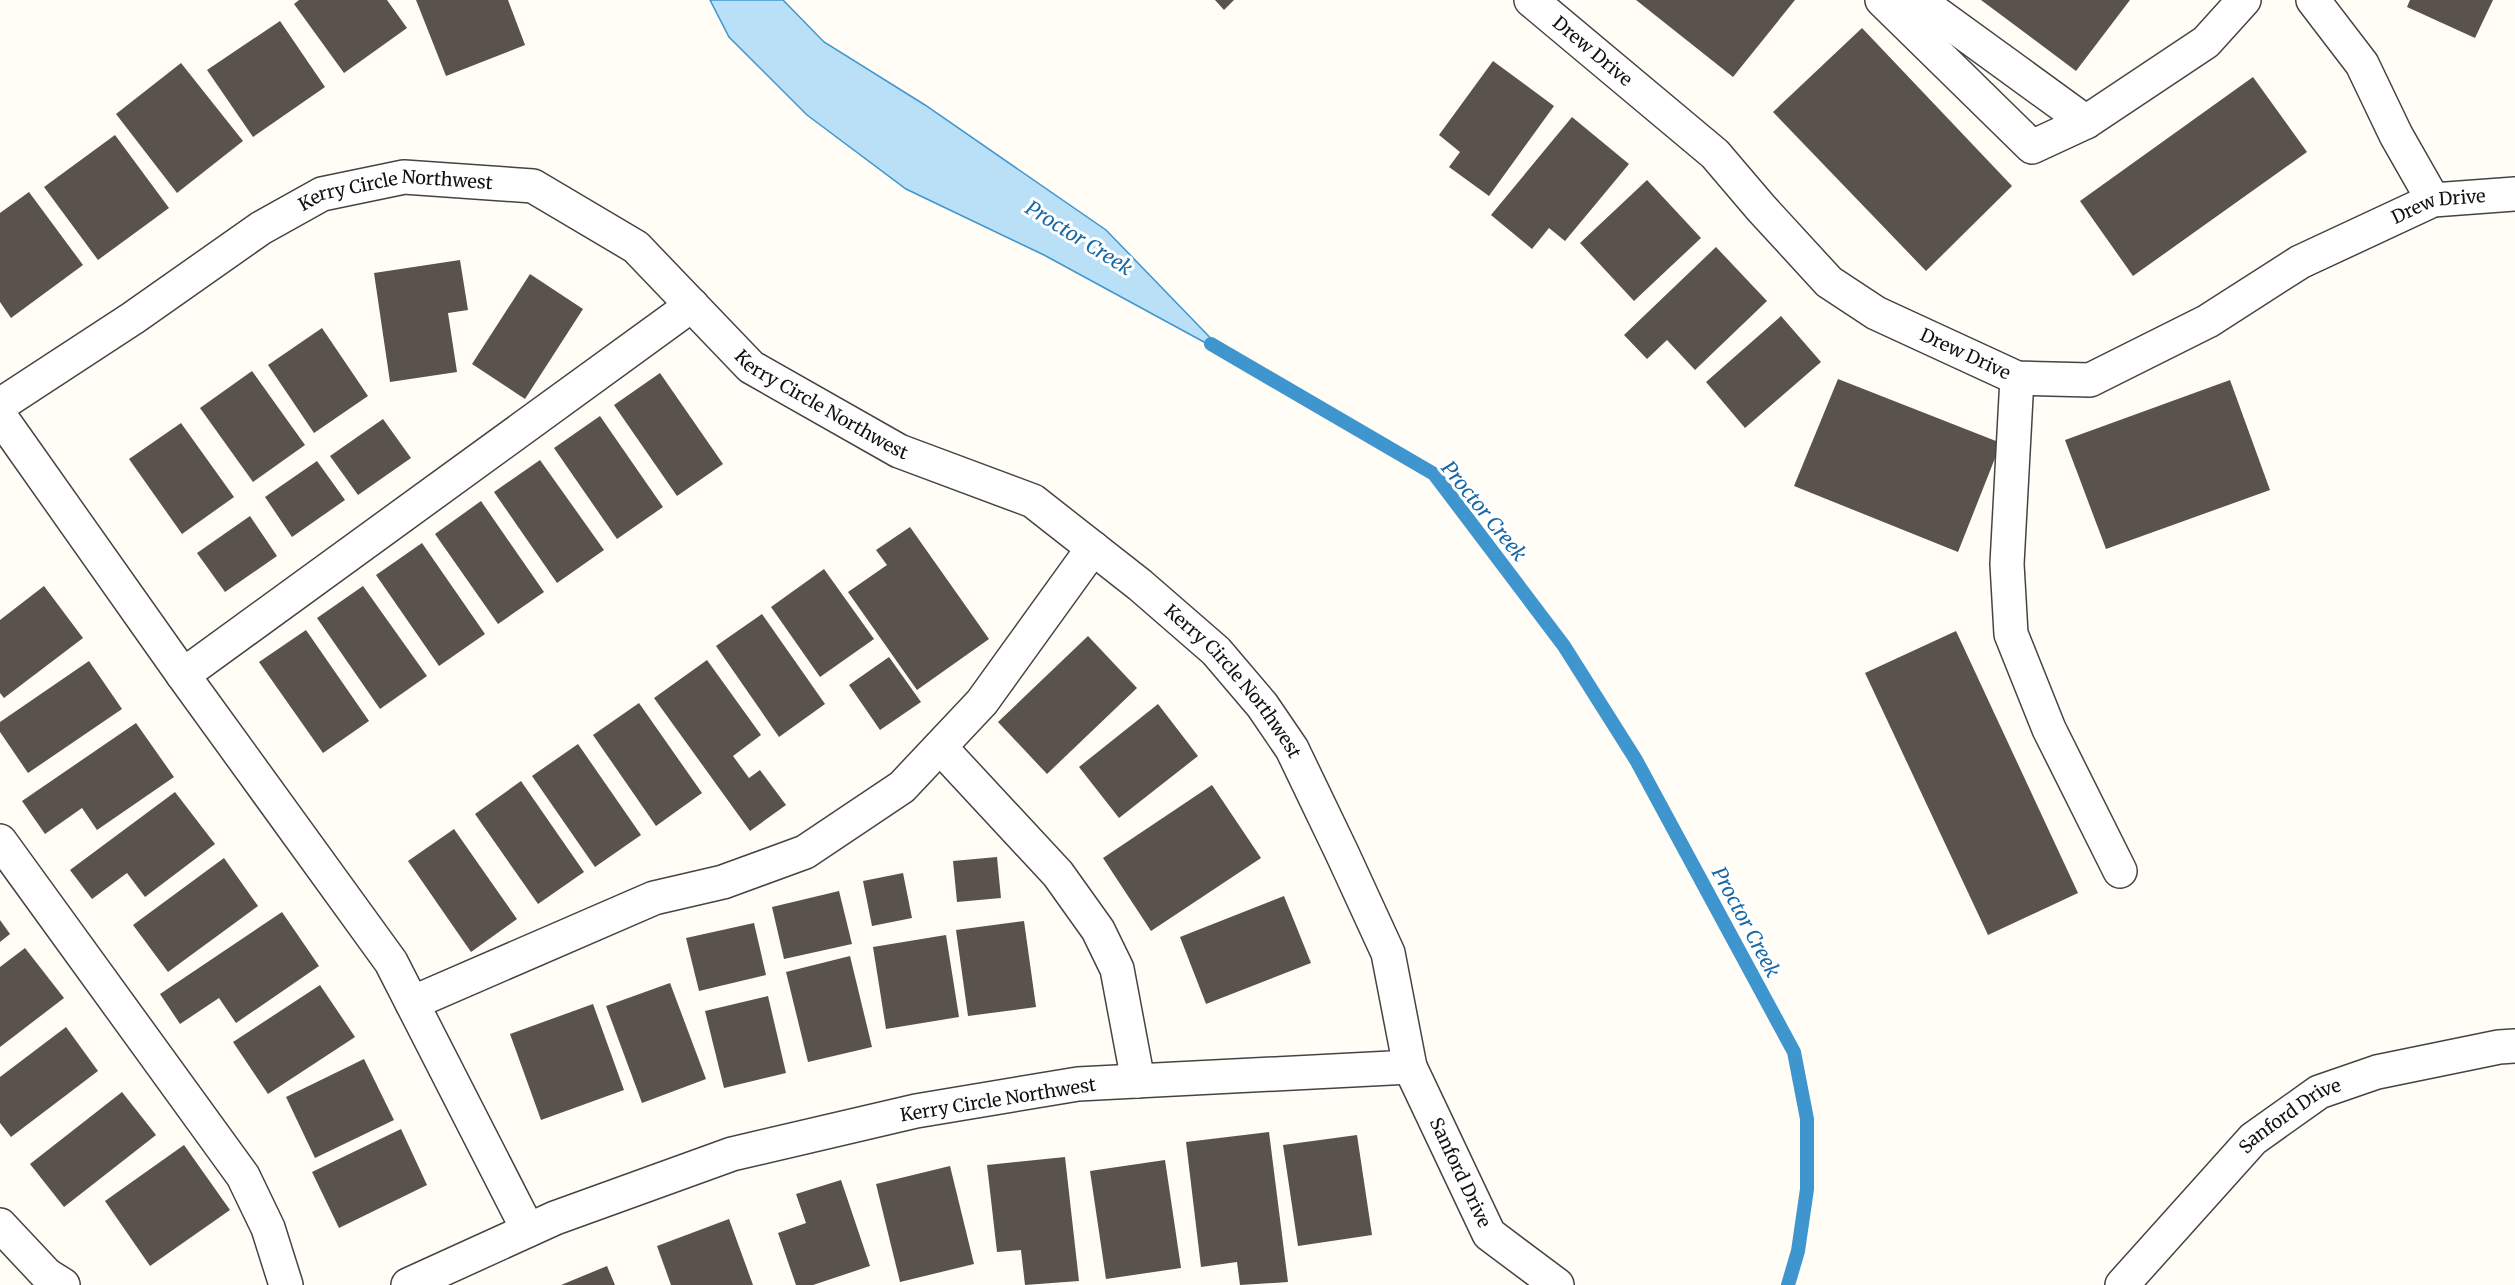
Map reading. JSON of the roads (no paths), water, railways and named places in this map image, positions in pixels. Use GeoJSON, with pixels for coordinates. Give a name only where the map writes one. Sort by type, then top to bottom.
{"type":"FeatureCollection","features":[{"type":"Feature","properties":{"kind":"street","name":"Drew Drive"},"geometry":{"type":"LineString","coordinates":[[1531,0],[1715,154],[1829,282],[1876,313],[2017,378],[2090,380],[2208,321],[2300,262],[2433,200],[2515,194]]}},
{"type":"Feature","properties":{"kind":"street"},"geometry":{"type":"LineString","coordinates":[[1882,0],[2032,147],[2086,122],[2206,42],[2244,0]]}},
{"type":"Feature","properties":{"kind":"street"},"geometry":{"type":"LineString","coordinates":[[1918,0],[2086,122]]}},
{"type":"Feature","properties":{"kind":"street"},"geometry":{"type":"LineString","coordinates":[[2313,0],[2362,64],[2396,135],[2433,200]]}},
{"type":"Feature","properties":{"kind":"street","name":"Kerry Circle Northwest"},"geometry":{"type":"LineString","coordinates":[[0,405],[133,318],[261,228],[321,194],[404,177],[532,186],[636,247],[751,367],[899,451],[1033,501],[1140,585],[1216,651],[1262,705],[1292,749],[1388,953],[1410,1067],[1078,1084],[916,1111],[732,1154],[528,1230],[408,1285]]}},
{"type":"Feature","properties":{"kind":"street"},"geometry":{"type":"LineString","coordinates":[[183,675],[692,305]]}},
{"type":"Feature","properties":{"kind":"street"},"geometry":{"type":"LineString","coordinates":[[2017,378],[2007,564],[2010,634],[2049,729],[2120,871]]}},
{"type":"Feature","properties":{"kind":"street"},"geometry":{"type":"LineString","coordinates":[[0,416],[183,675],[391,962],[528,1230]]}},
{"type":"Feature","properties":{"kind":"street"},"geometry":{"type":"LineString","coordinates":[[412,1003],[654,898],[723,882],[805,852],[902,787],[940,747],[982,702],[1093,548]]}},
{"type":"Feature","properties":{"kind":"street"},"geometry":{"type":"LineString","coordinates":[[940,747],[1058,874],[1098,930],[1117,969],[1138,1081]]}},
{"type":"Feature","properties":{"kind":"street"},"geometry":{"type":"LineString","coordinates":[[0,841],[243,1176],[268,1228],[286,1285]]}},
{"type":"Feature","properties":{"kind":"street","name":"Sanford Drive"},"geometry":{"type":"LineString","coordinates":[[2122,1285],[2253,1139],[2319,1092],[2377,1071],[2499,1047],[2515,1046]]}},
{"type":"Feature","properties":{"kind":"street","name":"Sanford Drive"},"geometry":{"type":"LineString","coordinates":[[1410,1067],[1489,1234],[1557,1285]]}},
{"type":"Feature","properties":{"kind":"street"},"geometry":{"type":"LineString","coordinates":[[0,1225],[47,1275],[63,1285]]}},
{"type":"Feature","properties":{"kind":"water"},"geometry":{"type":"Polygon","coordinates":[[[710,0],[783,0],[824,42],[925,105],[1106,230],[1226,354],[1044,255],[906,189],[807,115],[729,37],[710,0]]]}},
{"type":"Feature","properties":{"kind":"waterway","name":"Proctor Creek"},"geometry":{"type":"LineString","coordinates":[[1211,344],[1434,474],[1564,646],[1636,760],[1794,1052],[1807,1119],[1807,1189],[1798,1251],[1788,1285]]}}]}
